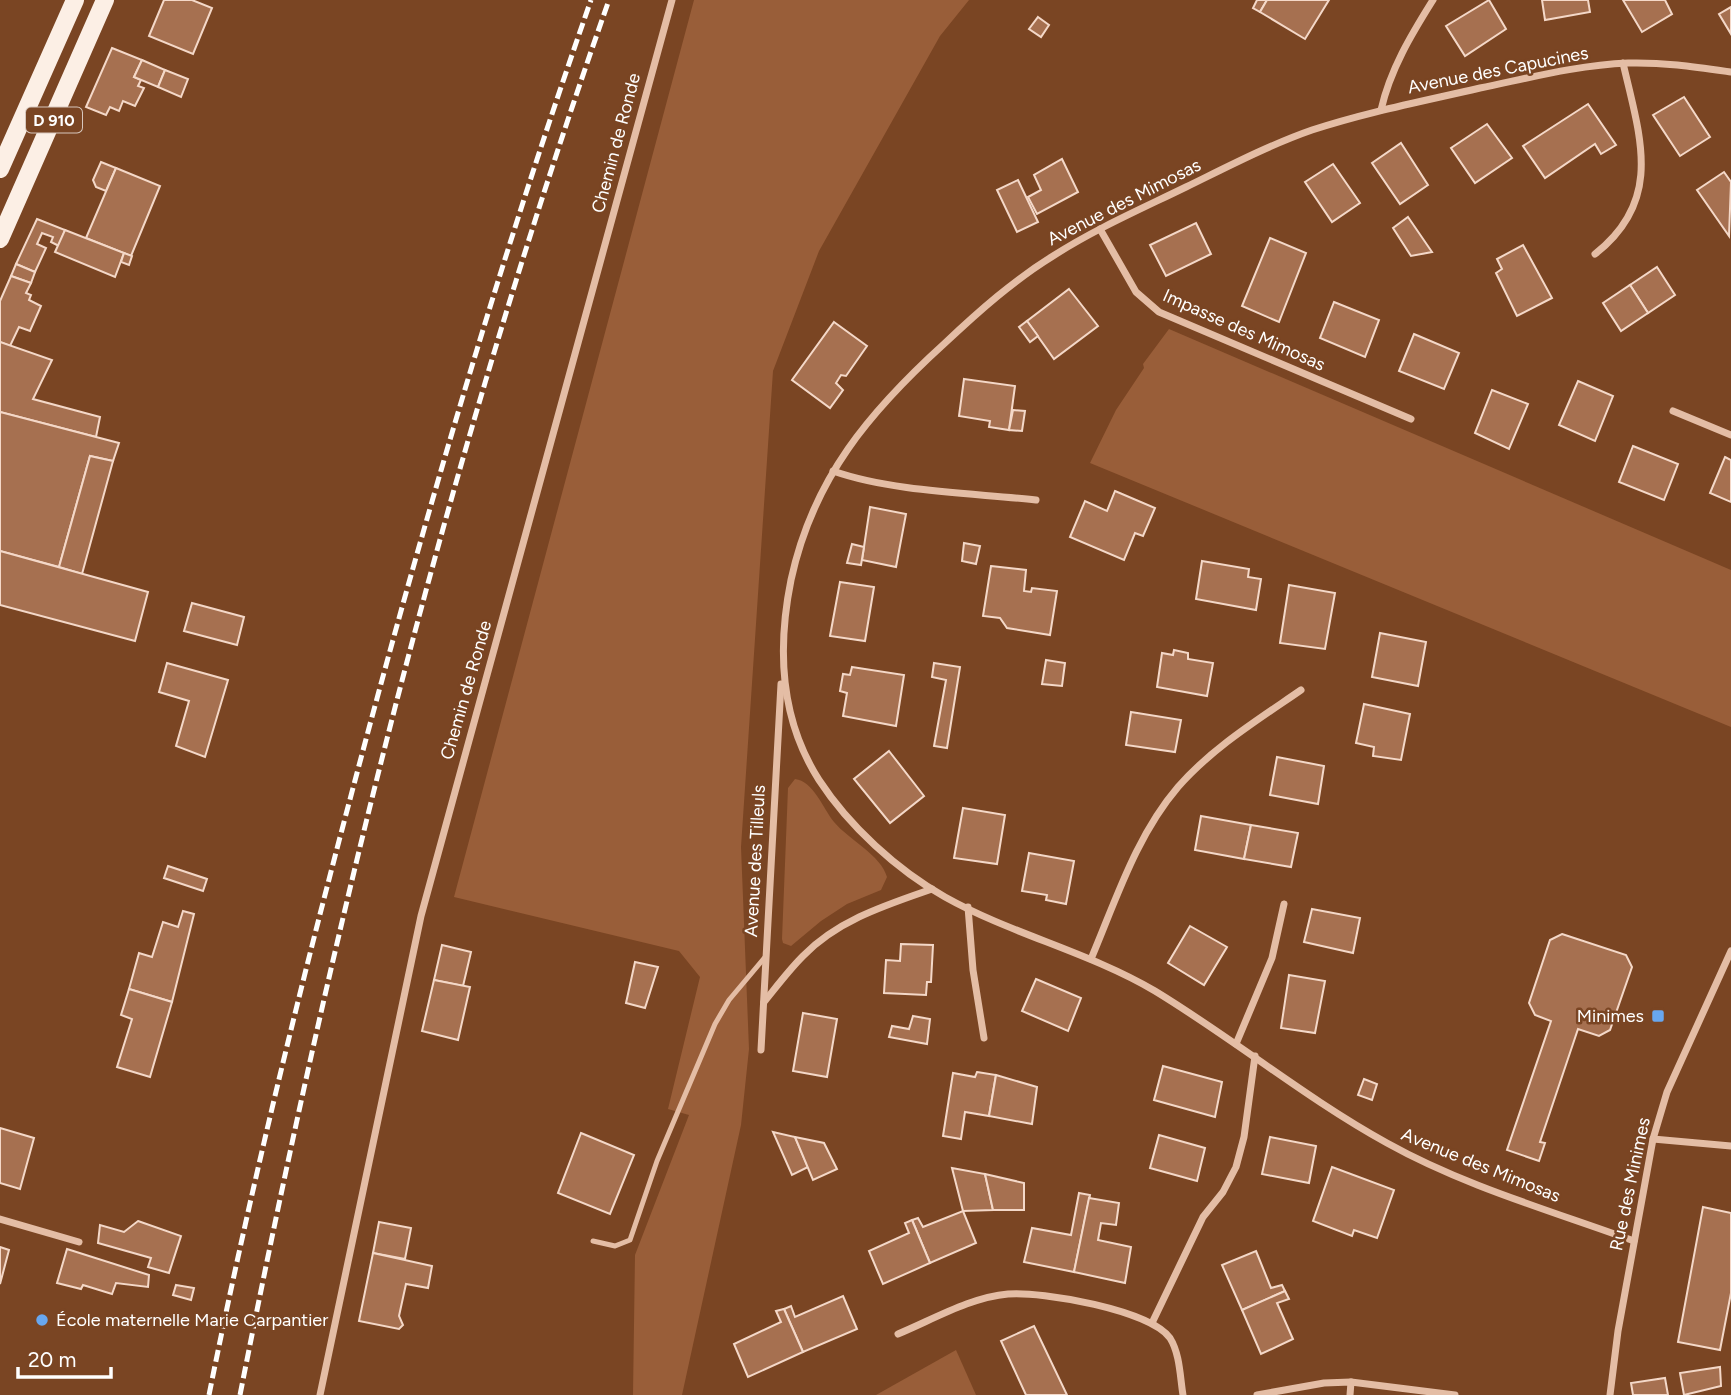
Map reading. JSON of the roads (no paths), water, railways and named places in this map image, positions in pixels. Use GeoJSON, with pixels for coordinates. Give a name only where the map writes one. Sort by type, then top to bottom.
{"type":"FeatureCollection","features":[{"type":"Feature","properties":{"kind":"main road","name":"D 910"},"geometry":{"type":"LineString","coordinates":[[0,169],[75,0]]}},
{"type":"Feature","properties":{"kind":"main road","name":"D 910"},"geometry":{"type":"LineString","coordinates":[[0,239],[104,0]]}},
{"type":"Feature","properties":{"kind":"street","name":"Chemin de Ronde"},"geometry":{"type":"LineString","coordinates":[[320,1395],[336,1307],[421,916],[672,0]]}},
{"type":"Feature","properties":{"kind":"street"},"geometry":{"type":"LineString","coordinates":[[1381,110],[1385,92],[1409,39],[1433,0]]}},
{"type":"Feature","properties":{"kind":"street"},"geometry":{"type":"LineString","coordinates":[[1595,254],[1617,237],[1634,211],[1641,176],[1639,133],[1622,63]]}},
{"type":"Feature","properties":{"kind":"street","name":"Avenue des Capucines"},"geometry":{"type":"LineString","coordinates":[[1381,110],[1571,69],[1622,63],[1666,63],[1731,72]]}},
{"type":"Feature","properties":{"kind":"street","name":"Avenue des Mimosas"},"geometry":{"type":"LineString","coordinates":[[1381,110],[1294,137],[1100,229],[1052,256],[971,319],[892,392],[833,471],[816,499],[794,569],[782,641],[782,674],[794,730],[819,780],[860,830],[902,869],[932,888],[968,907],[1091,959],[1152,989],[1387,1143],[1457,1176],[1634,1241]]}},
{"type":"Feature","properties":{"kind":"street","name":"Impasse des Mimosas"},"geometry":{"type":"LineString","coordinates":[[1100,229],[1136,292],[1159,312],[1411,419]]}},
{"type":"Feature","properties":{"kind":"street"},"geometry":{"type":"LineString","coordinates":[[1674,411],[1731,435]]}},
{"type":"Feature","properties":{"kind":"street"},"geometry":{"type":"LineString","coordinates":[[833,471],[887,483],[1035,500]]}},
{"type":"Feature","properties":{"kind":"street","name":"Avenue des Tilleuls"},"geometry":{"type":"LineString","coordinates":[[761,1050],[782,674]]}},
{"type":"Feature","properties":{"kind":"street"},"geometry":{"type":"LineString","coordinates":[[1091,959],[1136,852],[1157,814],[1180,785],[1208,758],[1301,690]]}},
{"type":"Feature","properties":{"kind":"street"},"geometry":{"type":"LineString","coordinates":[[763,1002],[804,955],[838,928],[874,909],[932,888]]}},
{"type":"Feature","properties":{"kind":"street"},"geometry":{"type":"LineString","coordinates":[[1236,1044],[1272,958],[1284,904]]}},
{"type":"Feature","properties":{"kind":"street"},"geometry":{"type":"LineString","coordinates":[[968,907],[973,970],[984,1038]]}},
{"type":"Feature","properties":{"kind":"street","name":"Rue des Minimes"},"geometry":{"type":"LineString","coordinates":[[1609,1395],[1653,1139],[1667,1092],[1731,951]]}},
{"type":"Feature","properties":{"kind":"street"},"geometry":{"type":"LineString","coordinates":[[1152,1323],[1203,1217],[1223,1192],[1236,1167],[1244,1137],[1255,1056]]}},
{"type":"Feature","properties":{"kind":"street"},"geometry":{"type":"LineString","coordinates":[[1653,1139],[1731,1146]]}},
{"type":"Feature","properties":{"kind":"street"},"geometry":{"type":"LineString","coordinates":[[0,1219],[79,1242]]}},
{"type":"Feature","properties":{"kind":"street"},"geometry":{"type":"LineString","coordinates":[[898,1334],[981,1301],[1007,1294],[1038,1295],[1120,1312],[1152,1323],[1169,1338],[1178,1357],[1183,1395]]}},
{"type":"Feature","properties":{"kind":"street"},"geometry":{"type":"LineString","coordinates":[[1350,1395],[1351,1382]]}},
{"type":"Feature","properties":{"kind":"street"},"geometry":{"type":"LineString","coordinates":[[1257,1395],[1324,1383],[1351,1382],[1455,1395]]}},
{"type":"Feature","properties":{"kind":"lane"},"geometry":{"type":"LineString","coordinates":[[593,1241],[615,1246],[630,1240],[657,1161],[715,1024],[737,988],[766,957]]}},
{"type":"Feature","properties":{"kind":"railway"},"geometry":{"type":"LineString","coordinates":[[209,1395],[278,1083],[383,676],[496,288],[591,0]]}},
{"type":"Feature","properties":{"kind":"railway"},"geometry":{"type":"LineString","coordinates":[[240,1395],[314,1042],[399,691],[446,516],[497,343],[609,0]]}},
{"type":"Feature","properties":{"kind":"place","name":"Minimes"},"geometry":{"type":"Point","coordinates":[1658,1016]}},
{"type":"Feature","properties":{"kind":"place","name":"École maternelle Marie Carpantier"},"geometry":{"type":"Point","coordinates":[42,1320]}}]}
